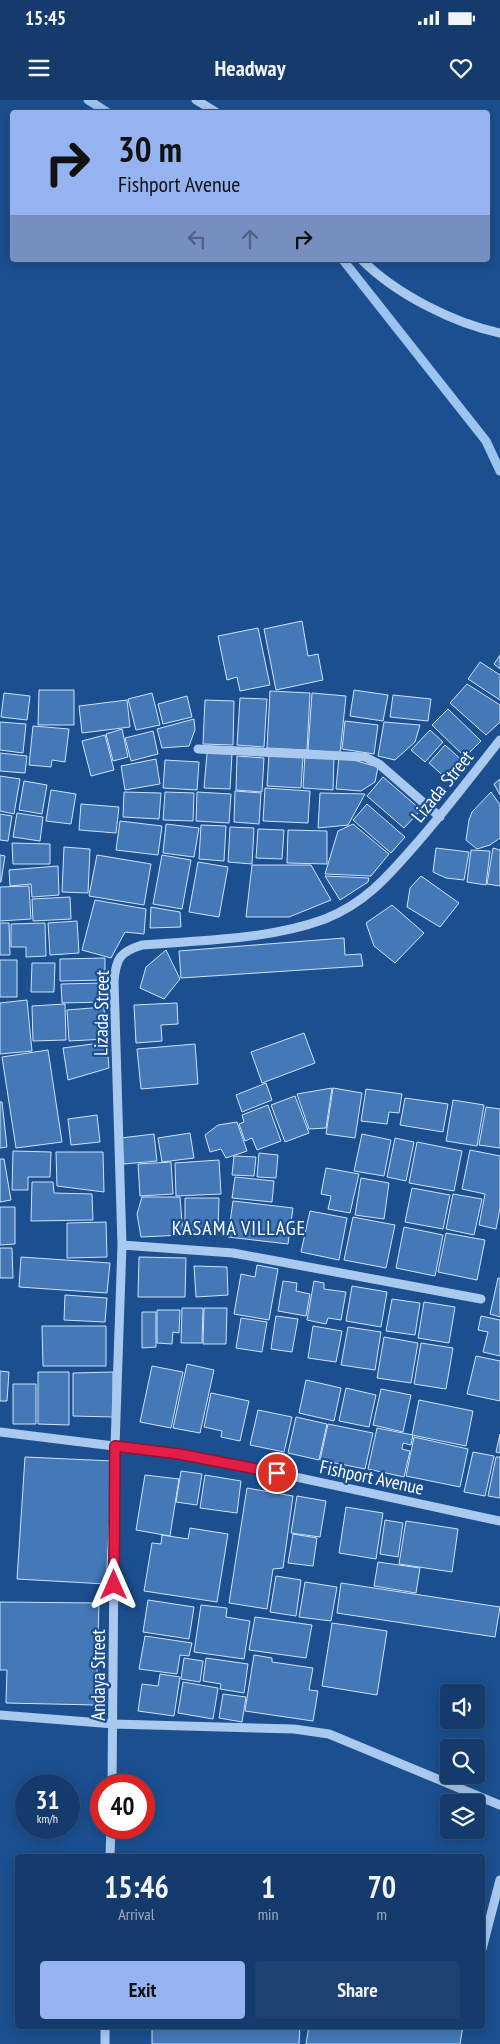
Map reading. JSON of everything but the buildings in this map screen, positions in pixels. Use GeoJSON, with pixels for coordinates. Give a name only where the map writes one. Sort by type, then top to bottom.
{"type":"FeatureCollection","features":[{"type":"Feature","properties":{"kind":"street"},"geometry":{"type":"LineString","coordinates":[[196,100],[213,110]]}},
{"type":"Feature","properties":{"kind":"street"},"geometry":{"type":"LineString","coordinates":[[364,262],[378,276],[408,296],[476,328],[500,333]]}},
{"type":"Feature","properties":{"kind":"street","name":"Lizada Street"},"geometry":{"type":"LineString","coordinates":[[115,1446],[122,1245],[114,981],[119,957],[130,949],[142,945],[251,935],[293,928],[326,919],[355,904],[380,885],[440,817],[500,740]]}},
{"type":"Feature","properties":{"kind":"street"},"geometry":{"type":"LineString","coordinates":[[198,750],[365,757],[379,764],[440,817]]}},
{"type":"Feature","properties":{"kind":"street"},"geometry":{"type":"LineString","coordinates":[[122,1245],[233,1253],[482,1299]]}},
{"type":"Feature","properties":{"kind":"street","name":"Fishport Avenue"},"geometry":{"type":"LineString","coordinates":[[0,1432],[240,1464],[500,1521]]}},
{"type":"Feature","properties":{"kind":"street","name":"Andaya Street"},"geometry":{"type":"LineString","coordinates":[[112,1774],[115,1446]]}},
{"type":"Feature","properties":{"kind":"street"},"geometry":{"type":"LineString","coordinates":[[0,1715],[114,1724],[294,1728],[329,1734],[500,1805]]}},
{"type":"Feature","properties":{"kind":"street"},"geometry":{"type":"LineString","coordinates":[[110,1854],[111,1839]]}},
{"type":"Feature","properties":{"kind":"street"},"geometry":{"type":"LineString","coordinates":[[485,1938],[500,1880]]}},
{"type":"Feature","properties":{"kind":"street"},"geometry":{"type":"LineString","coordinates":[[105,2029],[105,2044]]}},
{"type":"Feature","properties":{"kind":"waterway"},"geometry":{"type":"LineString","coordinates":[[88,100],[104,110]]}},
{"type":"Feature","properties":{"kind":"waterway"},"geometry":{"type":"LineString","coordinates":[[345,262],[486,441],[500,471]]}},
{"type":"Feature","properties":{"kind":"district","name":"KASAMA VILLAGE"},"geometry":{"type":"Point","coordinates":[239,1228]}},
{"type":"Feature","properties":{"kind":"route"},"geometry":{"type":"LineString","coordinates":[[114,1585],[115,1446],[240,1464],[277,1473]]}}]}
